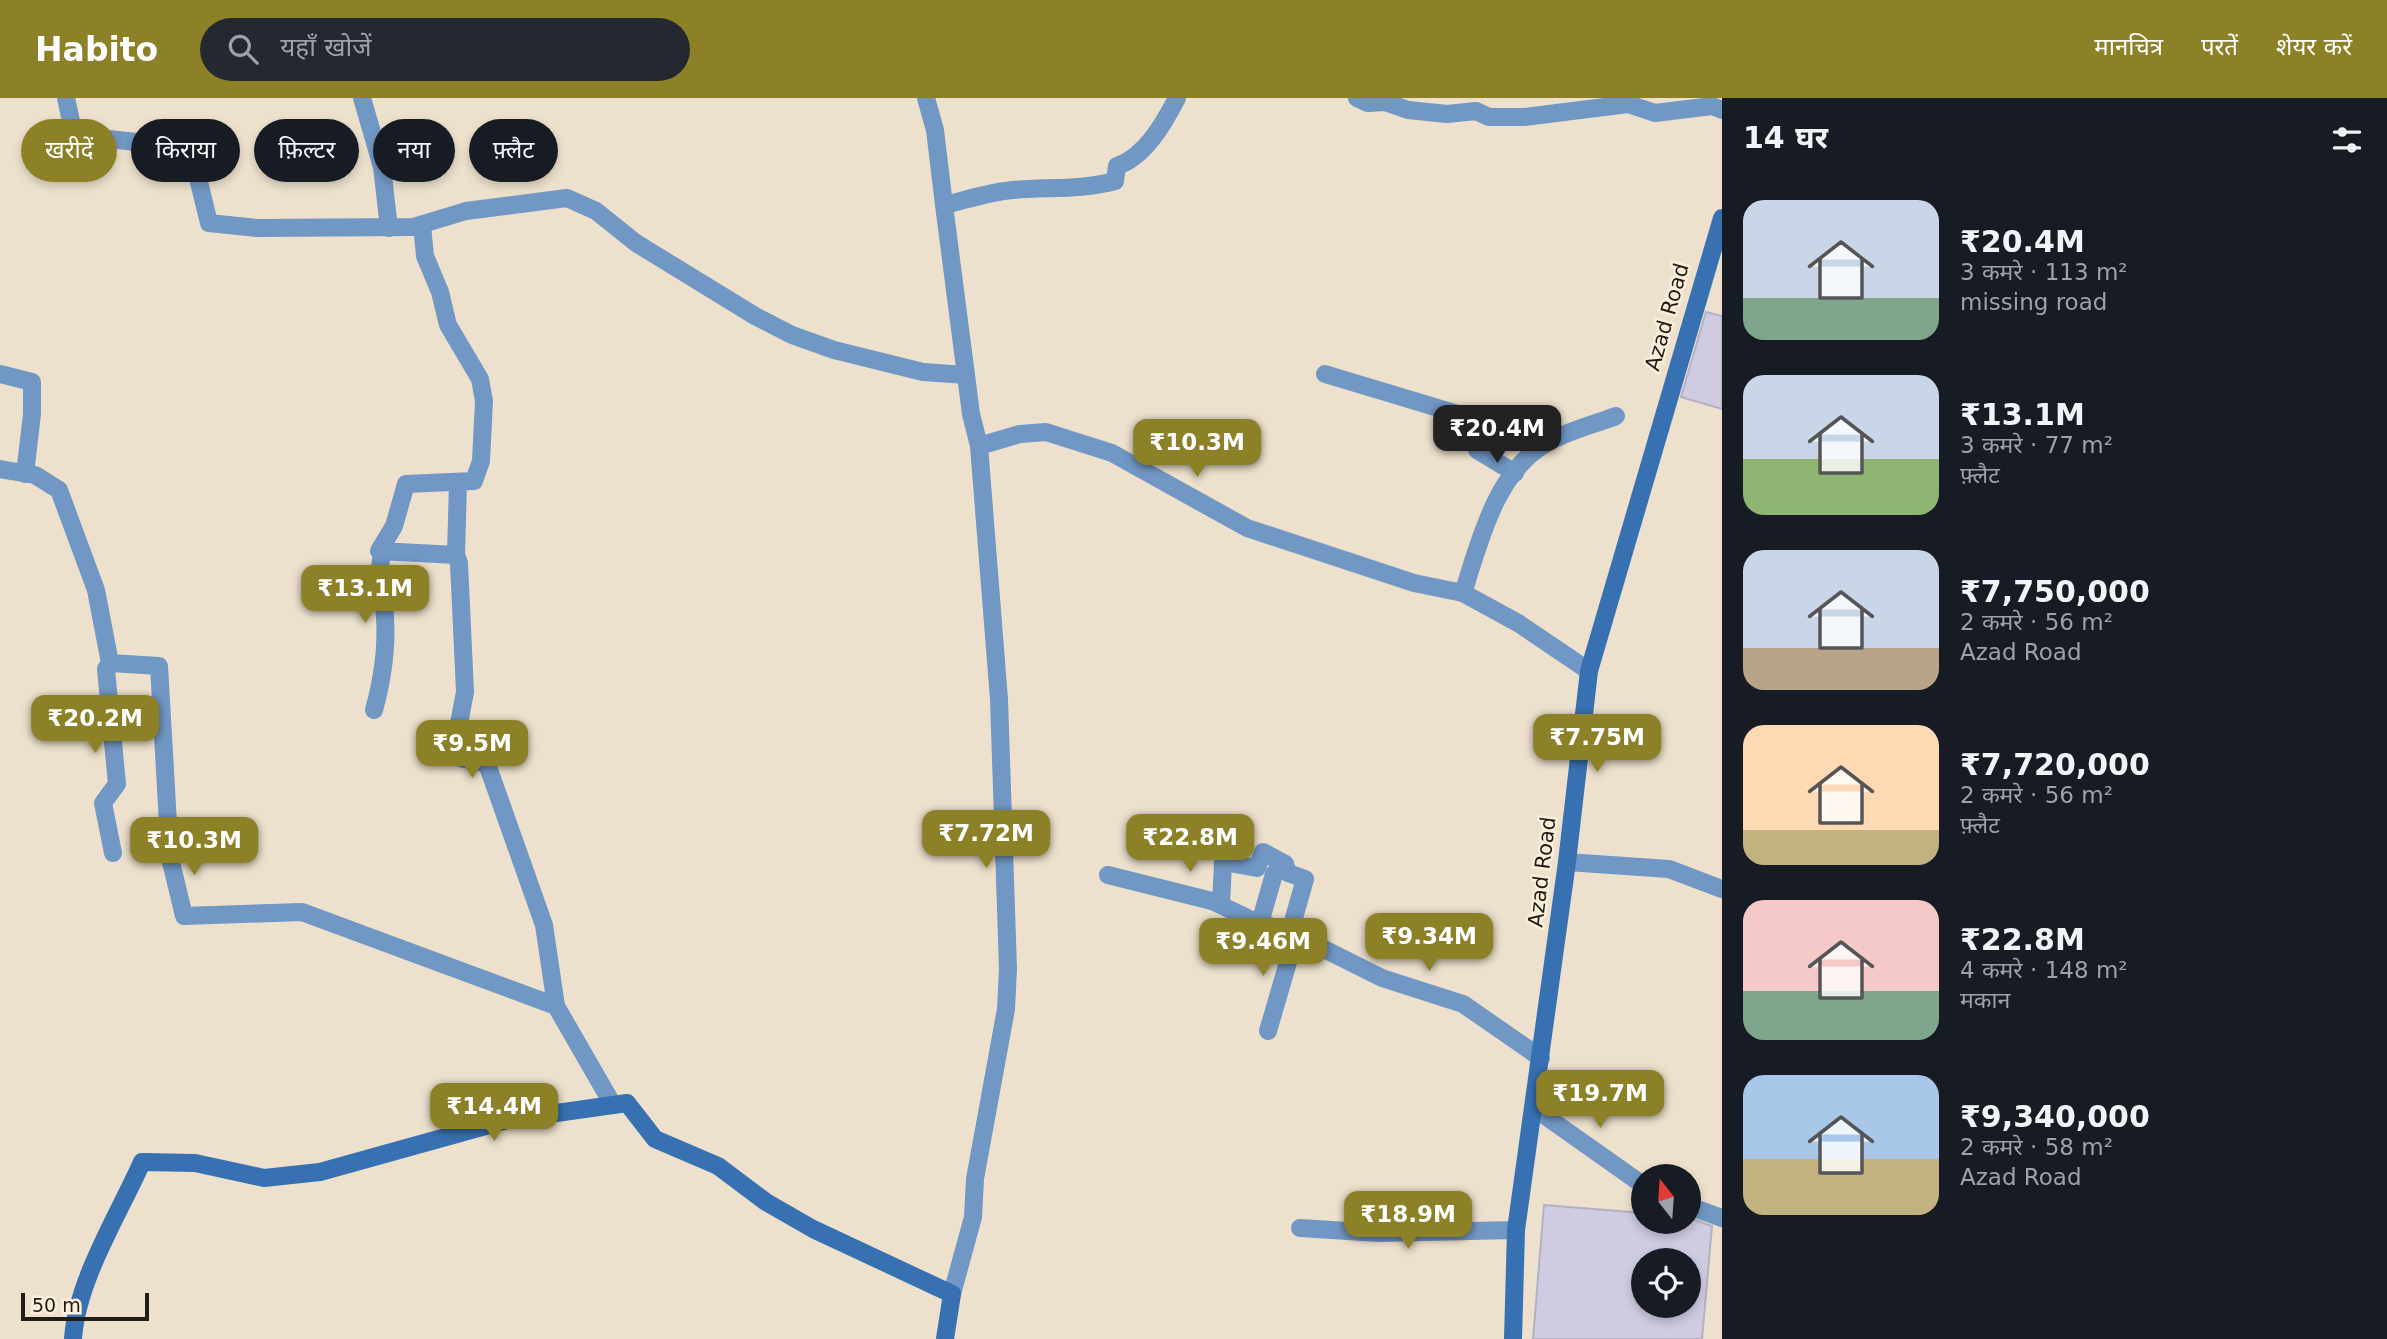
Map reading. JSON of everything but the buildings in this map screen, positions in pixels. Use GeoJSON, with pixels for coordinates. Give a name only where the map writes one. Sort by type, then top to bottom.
{"type":"FeatureCollection","features":[{"type":"Feature","properties":{"kind":"main road","name":"Azad Road"},"geometry":{"type":"LineString","coordinates":[[1513,1339],[1516,1230],[1567,862],[1588,671],[1722,218]]}},
{"type":"Feature","properties":{"kind":"main road"},"geometry":{"type":"LineString","coordinates":[[73,1339],[74,1322],[100,1250],[142,1163],[195,1163],[264,1178],[309,1173],[507,1120],[627,1103],[655,1139],[718,1166],[765,1202],[813,1229],[952,1294],[945,1339]]}},
{"type":"Feature","properties":{"kind":"street"},"geometry":{"type":"LineString","coordinates":[[65,98],[74,135],[171,146],[197,174],[209,223],[257,228],[389,228],[422,225],[466,211],[567,198],[596,211],[636,243],[755,316],[792,335],[834,350],[923,372],[967,375]]}},
{"type":"Feature","properties":{"kind":"street"},"geometry":{"type":"LineString","coordinates":[[362,98],[382,167],[389,228]]}},
{"type":"Feature","properties":{"kind":"street"},"geometry":{"type":"LineString","coordinates":[[926,98],[934,130],[971,414],[979,446],[999,699],[1008,969],[1006,1009],[975,1179],[973,1217],[952,1294]]}},
{"type":"Feature","properties":{"kind":"street"},"geometry":{"type":"LineString","coordinates":[[944,205],[1009,191],[1069,186],[1089,188],[1115,181],[1116,166],[1129,162],[1142,150],[1177,98]]}},
{"type":"Feature","properties":{"kind":"street"},"geometry":{"type":"LineString","coordinates":[[1357,98],[1368,103],[1385,102],[1408,110],[1447,114],[1476,111],[1489,117],[1524,117],[1628,104],[1655,113],[1712,106],[1722,110]]}},
{"type":"Feature","properties":{"kind":"street"},"geometry":{"type":"LineString","coordinates":[[422,225],[425,256],[440,292],[448,325],[480,379],[484,401],[481,461],[474,481],[406,484],[394,526],[379,551],[456,555]]}},
{"type":"Feature","properties":{"kind":"street"},"geometry":{"type":"LineString","coordinates":[[0,374],[32,382],[32,414],[25,474]]}},
{"type":"Feature","properties":{"kind":"street"},"geometry":{"type":"LineString","coordinates":[[1325,374],[1468,417],[1477,450],[1515,473]]}},
{"type":"Feature","properties":{"kind":"street"},"geometry":{"type":"LineString","coordinates":[[1463,593],[1488,515],[1521,464],[1545,444],[1616,416]]}},
{"type":"Feature","properties":{"kind":"street"},"geometry":{"type":"LineString","coordinates":[[979,446],[1020,434],[1045,432],[1112,453],[1247,528],[1321,555],[1414,583],[1463,593],[1518,623],[1588,671]]}},
{"type":"Feature","properties":{"kind":"street"},"geometry":{"type":"LineString","coordinates":[[0,469],[35,475],[60,490],[96,590],[110,663],[106,668],[117,785],[103,803],[113,853]]}},
{"type":"Feature","properties":{"kind":"street"},"geometry":{"type":"LineString","coordinates":[[458,482],[456,555],[459,563],[465,692],[458,729],[460,758],[486,764],[544,925],[556,1006],[613,1105]]}},
{"type":"Feature","properties":{"kind":"street"},"geometry":{"type":"LineString","coordinates":[[374,710],[383,668],[385,618],[378,568],[383,551]]}},
{"type":"Feature","properties":{"kind":"street"},"geometry":{"type":"LineString","coordinates":[[110,663],[159,666],[170,858],[184,916],[302,912],[556,1006]]}},
{"type":"Feature","properties":{"kind":"street"},"geometry":{"type":"LineString","coordinates":[[1221,905],[1223,862],[1257,868],[1263,852],[1285,864],[1288,873],[1305,879],[1268,1031]]}},
{"type":"Feature","properties":{"kind":"street"},"geometry":{"type":"LineString","coordinates":[[1567,862],[1669,869],[1722,888]]}},
{"type":"Feature","properties":{"kind":"street"},"geometry":{"type":"LineString","coordinates":[[1260,923],[1274,874],[1285,864]]}},
{"type":"Feature","properties":{"kind":"street"},"geometry":{"type":"LineString","coordinates":[[1108,875],[1152,884],[1221,905],[1260,923],[1293,934],[1382,978],[1463,1004],[1541,1058]]}},
{"type":"Feature","properties":{"kind":"street"},"geometry":{"type":"LineString","coordinates":[[1534,1108],[1631,1177]]}},
{"type":"Feature","properties":{"kind":"street"},"geometry":{"type":"LineString","coordinates":[[1701,1210],[1722,1218]]}},
{"type":"Feature","properties":{"kind":"street"},"geometry":{"type":"LineString","coordinates":[[1300,1228],[1380,1233],[1516,1230]]}}]}
